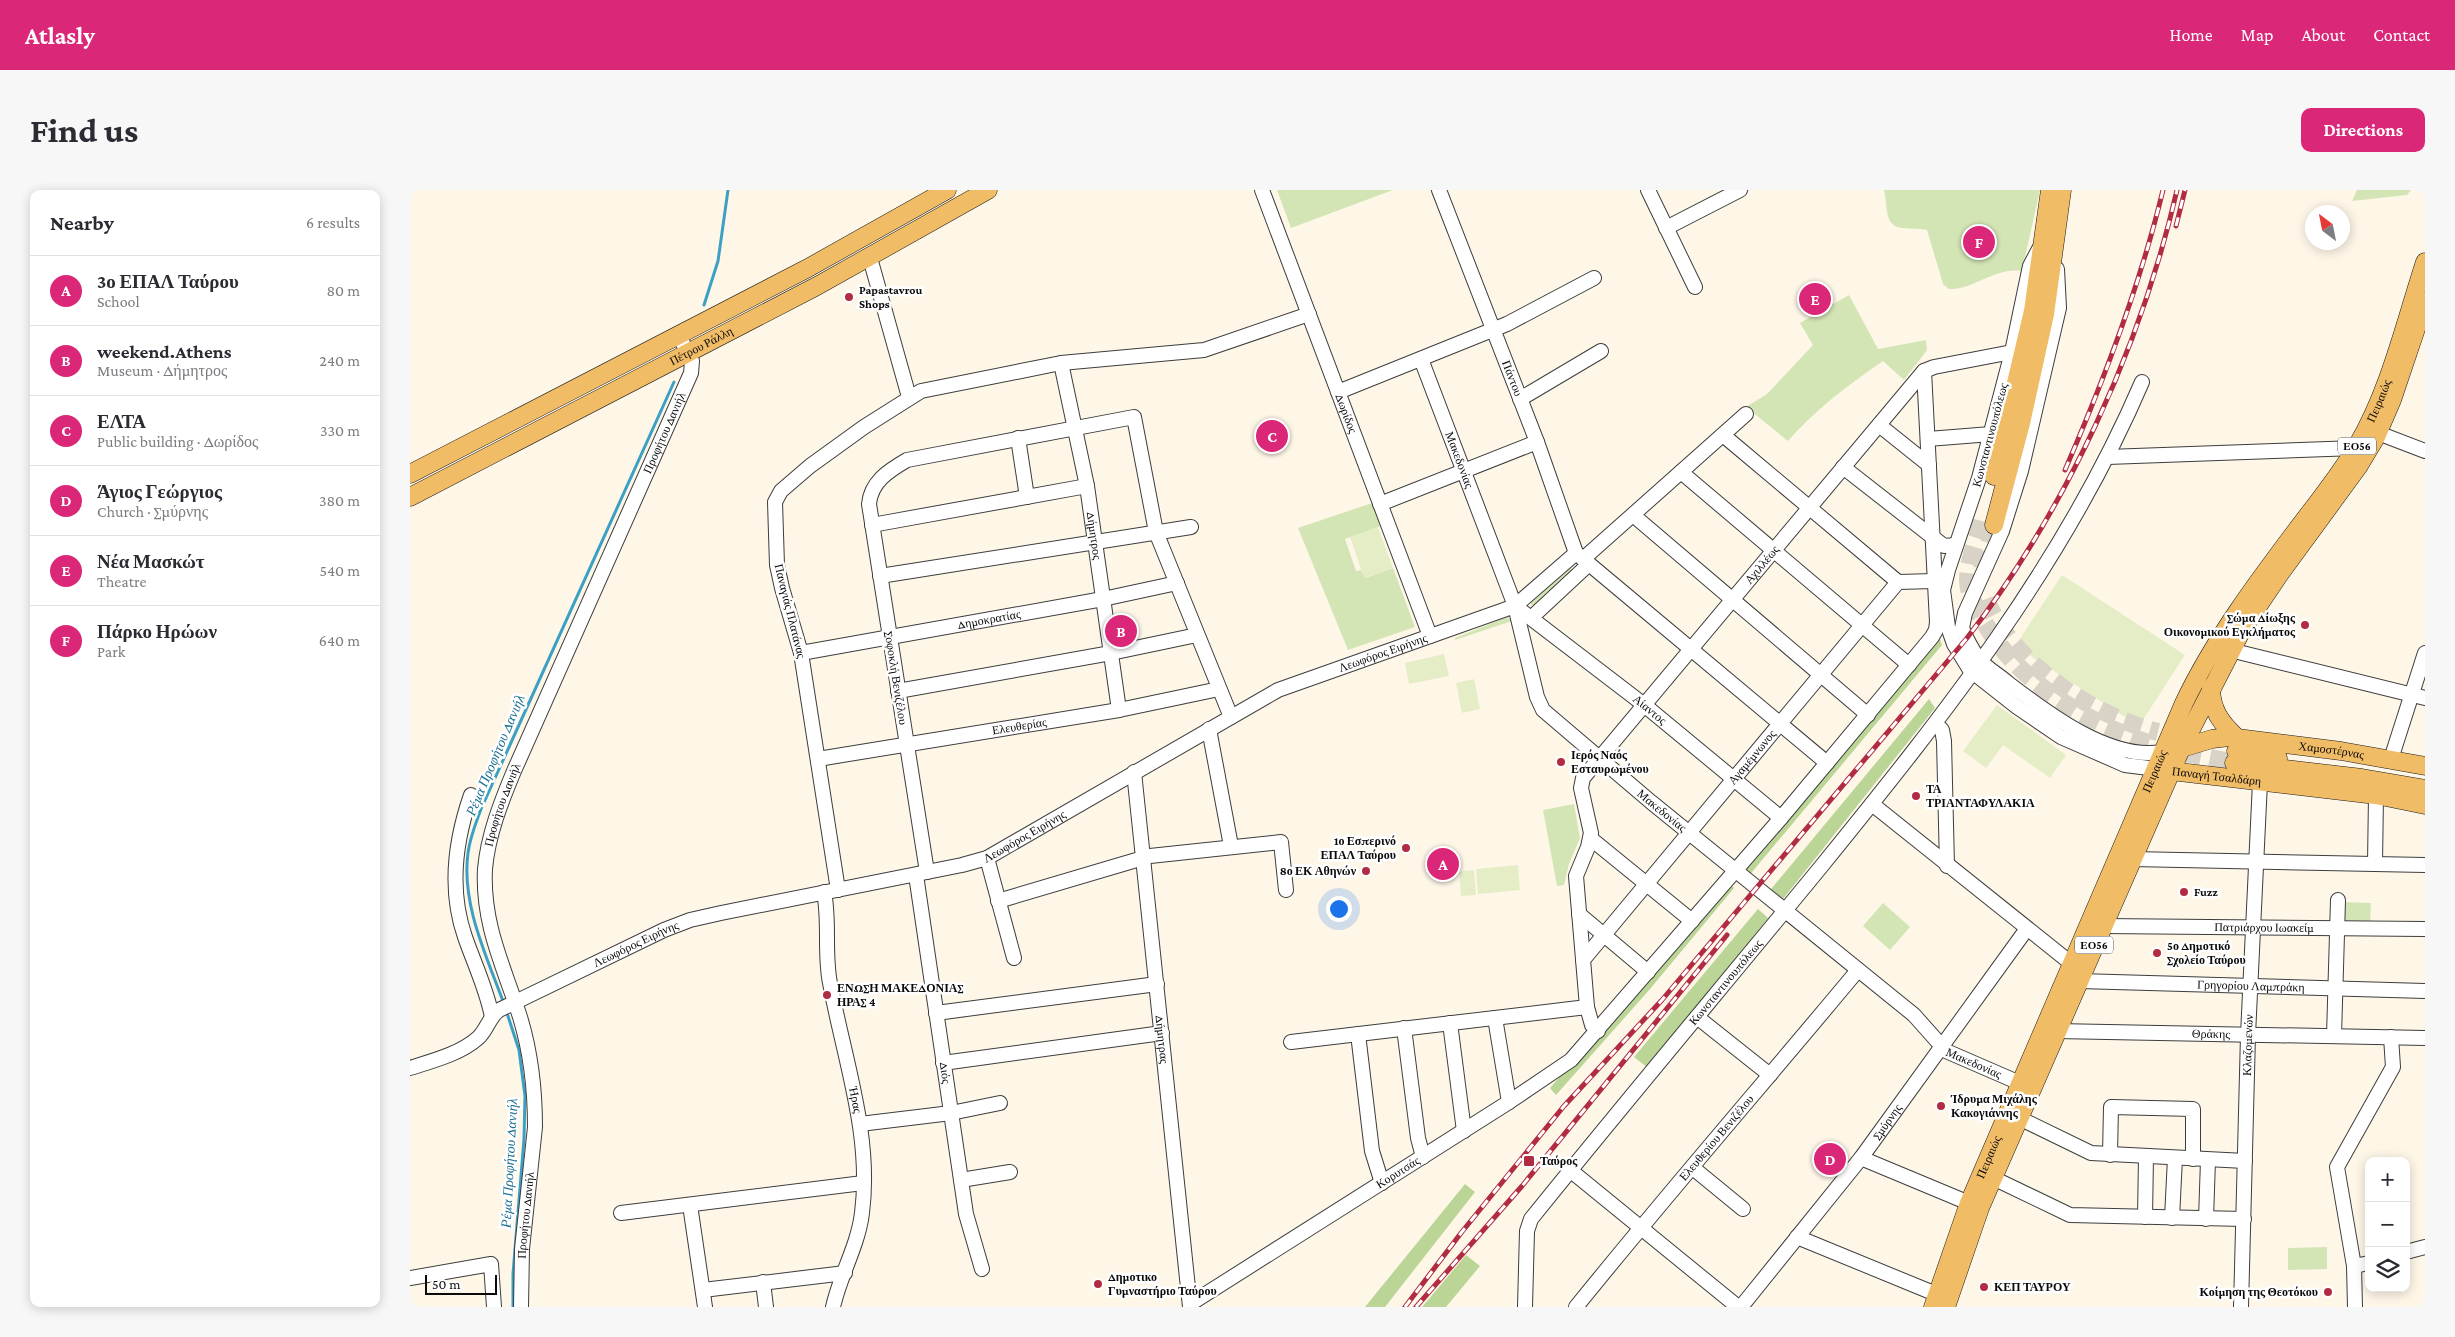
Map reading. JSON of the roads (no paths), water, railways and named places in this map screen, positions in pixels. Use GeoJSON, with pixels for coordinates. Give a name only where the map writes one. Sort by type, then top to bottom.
{"type":"FeatureCollection","features":[{"type":"Feature","properties":{"kind":"main road","name":"Πέτρου Ράλλη"},"geometry":{"type":"LineString","coordinates":[[410,474],[825,259],[947,190]]}},
{"type":"Feature","properties":{"kind":"main road","name":"Πέτρου Ράλλη"},"geometry":{"type":"LineString","coordinates":[[410,497],[870,258],[988,190]]}},
{"type":"Feature","properties":{"kind":"main road","name":"Κωνσταντινουπόλεως"},"geometry":{"type":"LineString","coordinates":[[2049,242],[2050,190]]}},
{"type":"Feature","properties":{"kind":"main road","name":"Κωνσταντινουπόλεως"},"geometry":{"type":"LineString","coordinates":[[2049,242],[2062,190]]}},
{"type":"Feature","properties":{"kind":"main road"},"geometry":{"type":"LineString","coordinates":[[1988,523],[2021,423],[2045,314],[2049,242]]}},
{"type":"Feature","properties":{"kind":"main road","name":"Πειραιώς"},"geometry":{"type":"LineString","coordinates":[[1938,1303],[1969,1203],[2026,1086],[2056,1031],[2132,859],[2163,770],[2162,752],[2192,685],[2269,566],[2356,448],[2380,397],[2425,262]]}},
{"type":"Feature","properties":{"kind":"main road","name":"Πειραιώς"},"geometry":{"type":"LineString","coordinates":[[1938,1303],[1962,1256],[2019,1118],[2026,1086],[2072,964],[2163,770],[2180,749],[2230,650],[2279,575],[2358,468],[2378,433],[2420,334],[2425,302]]}},
{"type":"Feature","properties":{"kind":"main road"},"geometry":{"type":"LineString","coordinates":[[2211,687],[2211,700],[2215,713],[2236,751]]}},
{"type":"Feature","properties":{"kind":"main road"},"geometry":{"type":"LineString","coordinates":[[2162,752],[2222,737],[2236,751],[2274,770],[2362,778],[2425,789]]}},
{"type":"Feature","properties":{"kind":"main road"},"geometry":{"type":"LineString","coordinates":[[2236,751],[2297,760],[2363,766],[2425,777]]}},
{"type":"Feature","properties":{"kind":"main road","name":"Χαμοστέρνας"},"geometry":{"type":"LineString","coordinates":[[2236,751],[2391,759],[2425,766]]}},
{"type":"Feature","properties":{"kind":"main road","name":"Παναγή Τσαλδάρη"},"geometry":{"type":"LineString","coordinates":[[2163,770],[2376,795],[2425,804]]}},
{"type":"Feature","properties":{"kind":"street","name":"Δωρίδος"},"geometry":{"type":"LineString","coordinates":[[1262,190],[1430,636]]}},
{"type":"Feature","properties":{"kind":"street","name":"Πάντου"},"geometry":{"type":"LineString","coordinates":[[1439,190],[1582,559]]}},
{"type":"Feature","properties":{"kind":"street"},"geometry":{"type":"LineString","coordinates":[[1648,190],[1695,288]]}},
{"type":"Feature","properties":{"kind":"street"},"geometry":{"type":"LineString","coordinates":[[1666,228],[1740,190]]}},
{"type":"Feature","properties":{"kind":"street"},"geometry":{"type":"LineString","coordinates":[[1982,662],[1964,632],[1962,621],[2002,531],[2021,471],[2059,308],[2049,242]]}},
{"type":"Feature","properties":{"kind":"street","name":"Κωνσταντινουπόλεως"},"geometry":{"type":"LineString","coordinates":[[1974,674],[1954,644],[1944,607],[1943,590],[1991,434],[2012,352],[2030,266],[2049,242]]}},
{"type":"Feature","properties":{"kind":"street"},"geometry":{"type":"LineString","coordinates":[[870,258],[909,397]]}},
{"type":"Feature","properties":{"kind":"street"},"geometry":{"type":"LineString","coordinates":[[1338,392],[1521,318],[1594,278]]}},
{"type":"Feature","properties":{"kind":"street","name":"Παναγιάς Πλατάνας"},"geometry":{"type":"LineString","coordinates":[[838,890],[801,653],[779,576],[774,520],[775,502],[786,486],[810,466],[886,412],[921,391],[944,384],[1061,363],[1204,350],[1309,314]]}},
{"type":"Feature","properties":{"kind":"street","name":"Προφήτου Δανιήλ"},"geometry":{"type":"LineString","coordinates":[[521,1307],[522,1249],[535,1127],[535,1108],[530,1060],[504,1009],[487,901],[485,870],[495,821],[527,740],[691,374],[692,361],[678,334]]}},
{"type":"Feature","properties":{"kind":"street"},"geometry":{"type":"LineString","coordinates":[[1520,399],[1601,351]]}},
{"type":"Feature","properties":{"kind":"street"},"geometry":{"type":"LineString","coordinates":[[1692,921],[1590,838],[1576,876],[1587,1007],[1592,1025],[1598,1031],[1781,818],[1935,633],[1937,626],[1924,371],[1934,367],[2012,352]]}},
{"type":"Feature","properties":{"kind":"street","name":"Μακεδονίας"},"geometry":{"type":"LineString","coordinates":[[1421,359],[1515,606],[1539,704],[1550,717],[1689,834],[1914,1015],[1942,1047],[1956,1057],[2026,1086]]}},
{"type":"Feature","properties":{"kind":"street","name":"Δήμητρος"},"geometry":{"type":"LineString","coordinates":[[1061,363],[1087,486],[1119,710]]}},
{"type":"Feature","properties":{"kind":"street","name":"Αχιλλέως"},"geometry":{"type":"LineString","coordinates":[[1590,838],[1581,783],[1589,769],[1924,371]]}},
{"type":"Feature","properties":{"kind":"street","name":"Κωνσταντινουπόλεως"},"geometry":{"type":"LineString","coordinates":[[1525,1307],[1528,1225],[1570,1170],[1872,804],[1974,674],[2064,537],[2107,457],[2142,382]]}},
{"type":"Feature","properties":{"kind":"street"},"geometry":{"type":"LineString","coordinates":[[1515,606],[1582,559],[1746,414]]}},
{"type":"Feature","properties":{"kind":"street"},"geometry":{"type":"LineString","coordinates":[[1027,496],[1018,438],[1134,418],[1156,532],[1231,717]]}},
{"type":"Feature","properties":{"kind":"street"},"geometry":{"type":"LineString","coordinates":[[1879,425],[1929,465]]}},
{"type":"Feature","properties":{"kind":"street"},"geometry":{"type":"LineString","coordinates":[[2378,433],[2425,451]]}},
{"type":"Feature","properties":{"kind":"street"},"geometry":{"type":"LineString","coordinates":[[1928,439],[1991,434]]}},
{"type":"Feature","properties":{"kind":"street"},"geometry":{"type":"LineString","coordinates":[[1723,435],[1898,582],[1934,580]]}},
{"type":"Feature","properties":{"kind":"street","name":"Σοφοκλή Βενιζέλου"},"geometry":{"type":"LineString","coordinates":[[922,874],[907,744],[869,504],[875,484],[892,469],[907,460],[1018,438]]}},
{"type":"Feature","properties":{"kind":"street"},"geometry":{"type":"LineString","coordinates":[[1380,504],[1537,442]]}},
{"type":"Feature","properties":{"kind":"street"},"geometry":{"type":"LineString","coordinates":[[2107,457],[2356,448]]}},
{"type":"Feature","properties":{"kind":"street"},"geometry":{"type":"LineString","coordinates":[[1843,468],[1944,546],[1956,545]]}},
{"type":"Feature","properties":{"kind":"street"},"geometry":{"type":"LineString","coordinates":[[1681,472],[1909,665]]}},
{"type":"Feature","properties":{"kind":"street"},"geometry":{"type":"LineString","coordinates":[[872,524],[1087,486]]}},
{"type":"Feature","properties":{"kind":"street"},"geometry":{"type":"LineString","coordinates":[[1632,515],[1868,715]]}},
{"type":"Feature","properties":{"kind":"street"},"geometry":{"type":"LineString","coordinates":[[880,576],[1191,527]]}},
{"type":"Feature","properties":{"kind":"street"},"geometry":{"type":"LineString","coordinates":[[1531,618],[1582,559]]}},
{"type":"Feature","properties":{"kind":"street"},"geometry":{"type":"LineString","coordinates":[[1582,559],[1827,763]]}},
{"type":"Feature","properties":{"kind":"street","name":"Αγαμέμνωνος"},"geometry":{"type":"LineString","coordinates":[[1583,960],[1898,582]]}},
{"type":"Feature","properties":{"kind":"street","name":"Δημοκρατίας"},"geometry":{"type":"LineString","coordinates":[[801,653],[1103,599],[1177,583]]}},
{"type":"Feature","properties":{"kind":"street","name":"Λεωφόρος Ειρήνης"},"geometry":{"type":"LineString","coordinates":[[410,1068],[465,1047],[481,1035],[504,1009],[690,920],[922,874],[987,858],[1134,772],[1285,688],[1515,606]]}},
{"type":"Feature","properties":{"kind":"street","name":"Αίαντος"},"geometry":{"type":"LineString","coordinates":[[1515,606],[1644,704],[1781,818]]}},
{"type":"Feature","properties":{"kind":"street"},"geometry":{"type":"LineString","coordinates":[[898,690],[1111,653],[1197,635]]}},
{"type":"Feature","properties":{"kind":"street"},"geometry":{"type":"LineString","coordinates":[[2230,650],[2418,697]]}},
{"type":"Feature","properties":{"kind":"street"},"geometry":{"type":"LineString","coordinates":[[2391,759],[2418,697],[2425,653]]}},
{"type":"Feature","properties":{"kind":"street","name":"Παναγή Τσαλδάρη"},"geometry":{"type":"LineString","coordinates":[[1982,662],[2024,695],[2086,735],[2129,751],[2140,753],[2162,752]]}},
{"type":"Feature","properties":{"kind":"street","name":"Παναγή Τσαλδάρη"},"geometry":{"type":"LineString","coordinates":[[1974,674],[2061,737],[2119,763],[2163,770]]}},
{"type":"Feature","properties":{"kind":"street","name":"Ελευθερίας"},"geometry":{"type":"LineString","coordinates":[[818,759],[1119,710],[1219,689]]}},
{"type":"Feature","properties":{"kind":"street"},"geometry":{"type":"LineString","coordinates":[[1936,724],[1942,730],[1944,741],[1947,866]]}},
{"type":"Feature","properties":{"kind":"street"},"geometry":{"type":"LineString","coordinates":[[1208,730],[1231,846]]}},
{"type":"Feature","properties":{"kind":"street","name":"Δήμητρας"},"geometry":{"type":"LineString","coordinates":[[1134,772],[1190,1306]]}},
{"type":"Feature","properties":{"kind":"street","name":"Κλαζομενών"},"geometry":{"type":"LineString","coordinates":[[2242,1307],[2248,1035],[2260,782]]}},
{"type":"Feature","properties":{"kind":"street"},"geometry":{"type":"LineString","coordinates":[[471,795],[458,842],[456,903],[460,922],[489,1002],[504,1009]]}},
{"type":"Feature","properties":{"kind":"street"},"geometry":{"type":"LineString","coordinates":[[2375,864],[2376,795]]}},
{"type":"Feature","properties":{"kind":"street"},"geometry":{"type":"LineString","coordinates":[[1872,804],[2026,930],[2072,964]]}},
{"type":"Feature","properties":{"kind":"street"},"geometry":{"type":"LineString","coordinates":[[998,901],[1143,858],[1231,846],[1281,842],[1286,890]]}},
{"type":"Feature","properties":{"kind":"street"},"geometry":{"type":"LineString","coordinates":[[987,858],[1014,958]]}},
{"type":"Feature","properties":{"kind":"street"},"geometry":{"type":"LineString","coordinates":[[2132,859],[2425,865]]}},
{"type":"Feature","properties":{"kind":"street","name":"Διός"},"geometry":{"type":"LineString","coordinates":[[922,874],[943,1063],[966,1214],[982,1269]]}},
{"type":"Feature","properties":{"kind":"street","name":"Ήρας"},"geometry":{"type":"LineString","coordinates":[[824,892],[828,913],[827,957],[830,982],[854,1086],[860,1124],[863,1183],[861,1222],[833,1307]]}},
{"type":"Feature","properties":{"kind":"street"},"geometry":{"type":"LineString","coordinates":[[2334,1036],[2338,900]]}},
{"type":"Feature","properties":{"kind":"street"},"geometry":{"type":"LineString","coordinates":[[1579,914],[1648,972]]}},
{"type":"Feature","properties":{"kind":"street","name":"Πατριάρχου Ιωακείμ"},"geometry":{"type":"LineString","coordinates":[[2103,926],[2425,929]]}},
{"type":"Feature","properties":{"kind":"street","name":"Σμύρνης"},"geometry":{"type":"LineString","coordinates":[[1739,1307],[1861,1158],[2026,930]]}},
{"type":"Feature","properties":{"kind":"street","name":"Ελευθερίου Βενιζέλου"},"geometry":{"type":"LineString","coordinates":[[1576,1307],[1858,970]]}},
{"type":"Feature","properties":{"kind":"street","name":"Γρηγορίου Λαμπράκη"},"geometry":{"type":"LineString","coordinates":[[2079,981],[2425,991]]}},
{"type":"Feature","properties":{"kind":"street"},"geometry":{"type":"LineString","coordinates":[[936,1012],[1157,984]]}},
{"type":"Feature","properties":{"kind":"street"},"geometry":{"type":"LineString","coordinates":[[1291,1042],[1587,1007]]}},
{"type":"Feature","properties":{"kind":"street"},"geometry":{"type":"LineString","coordinates":[[1697,1017],[1770,1075]]}},
{"type":"Feature","properties":{"kind":"street"},"geometry":{"type":"LineString","coordinates":[[1495,1018],[1509,1102]]}},
{"type":"Feature","properties":{"kind":"street"},"geometry":{"type":"LineString","coordinates":[[1450,1023],[1464,1131]]}},
{"type":"Feature","properties":{"kind":"street"},"geometry":{"type":"LineString","coordinates":[[1404,1028],[1418,1138],[1423,1157]]}},
{"type":"Feature","properties":{"kind":"street","name":"Κορυτσάς"},"geometry":{"type":"LineString","coordinates":[[1190,1306],[1509,1102],[1570,1060],[1598,1031]]}},
{"type":"Feature","properties":{"kind":"street","name":"Θράκης"},"geometry":{"type":"LineString","coordinates":[[2056,1031],[2425,1038]]}},
{"type":"Feature","properties":{"kind":"street"},"geometry":{"type":"LineString","coordinates":[[943,1063],[1162,1033]]}},
{"type":"Feature","properties":{"kind":"street"},"geometry":{"type":"LineString","coordinates":[[1358,1034],[1372,1152],[1382,1182]]}},
{"type":"Feature","properties":{"kind":"street"},"geometry":{"type":"LineString","coordinates":[[2355,1307],[2354,1266],[2337,1166],[2394,1067],[2391,1037]]}},
{"type":"Feature","properties":{"kind":"street"},"geometry":{"type":"LineString","coordinates":[[860,1124],[951,1113],[1000,1103]]}},
{"type":"Feature","properties":{"kind":"street"},"geometry":{"type":"LineString","coordinates":[[2110,1156],[2111,1107],[2193,1109],[2193,1159]]}},
{"type":"Feature","properties":{"kind":"street"},"geometry":{"type":"LineString","coordinates":[[2019,1118],[2091,1153],[2110,1156],[2245,1161]]}},
{"type":"Feature","properties":{"kind":"street"},"geometry":{"type":"LineString","coordinates":[[2145,1217],[2146,1157]]}},
{"type":"Feature","properties":{"kind":"street"},"geometry":{"type":"LineString","coordinates":[[1861,1158],[1969,1203]]}},
{"type":"Feature","properties":{"kind":"street"},"geometry":{"type":"LineString","coordinates":[[2172,1218],[2175,1158]]}},
{"type":"Feature","properties":{"kind":"street"},"geometry":{"type":"LineString","coordinates":[[2206,1219],[2208,1160]]}},
{"type":"Feature","properties":{"kind":"street"},"geometry":{"type":"LineString","coordinates":[[1693,1168],[1743,1209]]}},
{"type":"Feature","properties":{"kind":"street"},"geometry":{"type":"LineString","coordinates":[[1570,1170],[1739,1307]]}},
{"type":"Feature","properties":{"kind":"street"},"geometry":{"type":"LineString","coordinates":[[961,1180],[1010,1172]]}},
{"type":"Feature","properties":{"kind":"street"},"geometry":{"type":"LineString","coordinates":[[1993,1178],[2070,1215],[2244,1219]]}},
{"type":"Feature","properties":{"kind":"street"},"geometry":{"type":"LineString","coordinates":[[621,1213],[863,1183]]}},
{"type":"Feature","properties":{"kind":"street"},"geometry":{"type":"LineString","coordinates":[[690,1204],[705,1307]]}},
{"type":"Feature","properties":{"kind":"street"},"geometry":{"type":"LineString","coordinates":[[1797,1237],[1938,1303]]}},
{"type":"Feature","properties":{"kind":"street"},"geometry":{"type":"LineString","coordinates":[[2410,1251],[2425,1247]]}},
{"type":"Feature","properties":{"kind":"street"},"geometry":{"type":"LineString","coordinates":[[2354,1266],[2365,1263]]}},
{"type":"Feature","properties":{"kind":"street"},"geometry":{"type":"LineString","coordinates":[[410,1278],[491,1264],[494,1307]]}},
{"type":"Feature","properties":{"kind":"street"},"geometry":{"type":"LineString","coordinates":[[703,1290],[845,1273]]}},
{"type":"Feature","properties":{"kind":"street"},"geometry":{"type":"LineString","coordinates":[[764,1282],[766,1307]]}},
{"type":"Feature","properties":{"kind":"waterway","name":"Ρέμα Προφήτου Δανιήλ"},"geometry":{"type":"LineString","coordinates":[[704,305],[718,261],[728,190]]}},
{"type":"Feature","properties":{"kind":"waterway","name":"Ρέμα Προφήτου Δανιήλ"},"geometry":{"type":"LineString","coordinates":[[504,1004],[483,949],[468,892],[468,853],[472,836],[481,809],[674,382]]}},
{"type":"Feature","properties":{"kind":"waterway","name":"Ρέμα Προφήτου Δανιήλ"},"geometry":{"type":"LineString","coordinates":[[506,1010],[519,1050],[525,1096],[524,1139],[513,1274],[513,1307]]}},
{"type":"Feature","properties":{"kind":"tunnel"},"geometry":{"type":"LineString","coordinates":[[1982,521],[1969,565],[1968,586],[1974,604],[1998,643],[2027,675],[2063,702],[2121,733],[2162,747],[2234,763]]}},
{"type":"Feature","properties":{"kind":"tunnel"},"geometry":{"type":"LineString","coordinates":[[1982,569],[1994,525]]}},
{"type":"Feature","properties":{"kind":"tunnel"},"geometry":{"type":"LineString","coordinates":[[1986,599],[1998,622],[2014,645],[2057,684],[2107,713],[2158,732]]}},
{"type":"Feature","properties":{"kind":"railway"},"geometry":{"type":"LineString","coordinates":[[2065,470],[2094,402],[2120,332],[2154,226],[2163,190]]}},
{"type":"Feature","properties":{"kind":"railway"},"geometry":{"type":"LineString","coordinates":[[1405,1307],[1461,1233],[1564,1106],[1662,1000],[1967,638],[2003,588],[2037,536],[2096,425],[2121,367],[2143,308],[2162,249],[2177,190]]}},
{"type":"Feature","properties":{"kind":"railway"},"geometry":{"type":"LineString","coordinates":[[2176,226],[2185,190]]}},
{"type":"Feature","properties":{"kind":"railway"},"geometry":{"type":"LineString","coordinates":[[1416,1307],[1522,1186],[1727,935]]}},
{"type":"Feature","properties":{"kind":"place","name":"Πάρκο Ηρώων"},"geometry":{"type":"Point","coordinates":[1979,242]}},
{"type":"Feature","properties":{"kind":"place","name":"Papastavrou Shops"},"geometry":{"type":"Point","coordinates":[849,297]}},
{"type":"Feature","properties":{"kind":"place","name":"Νέα Μασκώτ"},"geometry":{"type":"Point","coordinates":[1815,299]}},
{"type":"Feature","properties":{"kind":"place","name":"ΕΛΤΑ"},"geometry":{"type":"Point","coordinates":[1272,436]}},
{"type":"Feature","properties":{"kind":"place","name":"Σώμα Δίωξης Οικονομικού Εγκλήματος"},"geometry":{"type":"Point","coordinates":[2305,625]}},
{"type":"Feature","properties":{"kind":"place","name":"weekend.Athens"},"geometry":{"type":"Point","coordinates":[1121,631]}},
{"type":"Feature","properties":{"kind":"place","name":"Ιερός Ναός Εσταυρωμένου"},"geometry":{"type":"Point","coordinates":[1561,762]}},
{"type":"Feature","properties":{"kind":"place","name":"ΤΑ ΤΡΙΑΝΤΑΦΥΛΑΚΙΑ"},"geometry":{"type":"Point","coordinates":[1916,796]}},
{"type":"Feature","properties":{"kind":"place","name":"1ο Εσπερινό ΕΠΑΛ Ταύρου"},"geometry":{"type":"Point","coordinates":[1406,848]}},
{"type":"Feature","properties":{"kind":"place","name":"3ο ΕΠΑΛ Ταύρου"},"geometry":{"type":"Point","coordinates":[1443,864]}},
{"type":"Feature","properties":{"kind":"place","name":"8ο ΕΚ Αθηνών"},"geometry":{"type":"Point","coordinates":[1366,871]}},
{"type":"Feature","properties":{"kind":"place","name":"Fuzz"},"geometry":{"type":"Point","coordinates":[2184,892]}},
{"type":"Feature","properties":{"kind":"place","name":"5ο Δημοτικό Σχολείο Ταύρου"},"geometry":{"type":"Point","coordinates":[2157,953]}},
{"type":"Feature","properties":{"kind":"place","name":"ΕΝΩΣΗ ΜΑΚΕΔΟΝΙΑΣ ΗΡΑΣ 4"},"geometry":{"type":"Point","coordinates":[827,995]}},
{"type":"Feature","properties":{"kind":"place","name":"Ίδρυμα Μιχάλης Κακογιάννης"},"geometry":{"type":"Point","coordinates":[1941,1106]}},
{"type":"Feature","properties":{"kind":"place","name":"Άγιος Γεώργιος"},"geometry":{"type":"Point","coordinates":[1830,1159]}},
{"type":"Feature","properties":{"kind":"place","name":"Ταύρος"},"geometry":{"type":"Point","coordinates":[1529,1161]}},
{"type":"Feature","properties":{"kind":"place","name":"Δημοτικο Γυμναστήριο Ταύρου"},"geometry":{"type":"Point","coordinates":[1098,1284]}},
{"type":"Feature","properties":{"kind":"place","name":"ΚΕΠ ΤΑΥΡΟΥ"},"geometry":{"type":"Point","coordinates":[1984,1287]}},
{"type":"Feature","properties":{"kind":"place","name":"Κοίμηση της Θεοτόκου"},"geometry":{"type":"Point","coordinates":[2328,1292]}}]}
